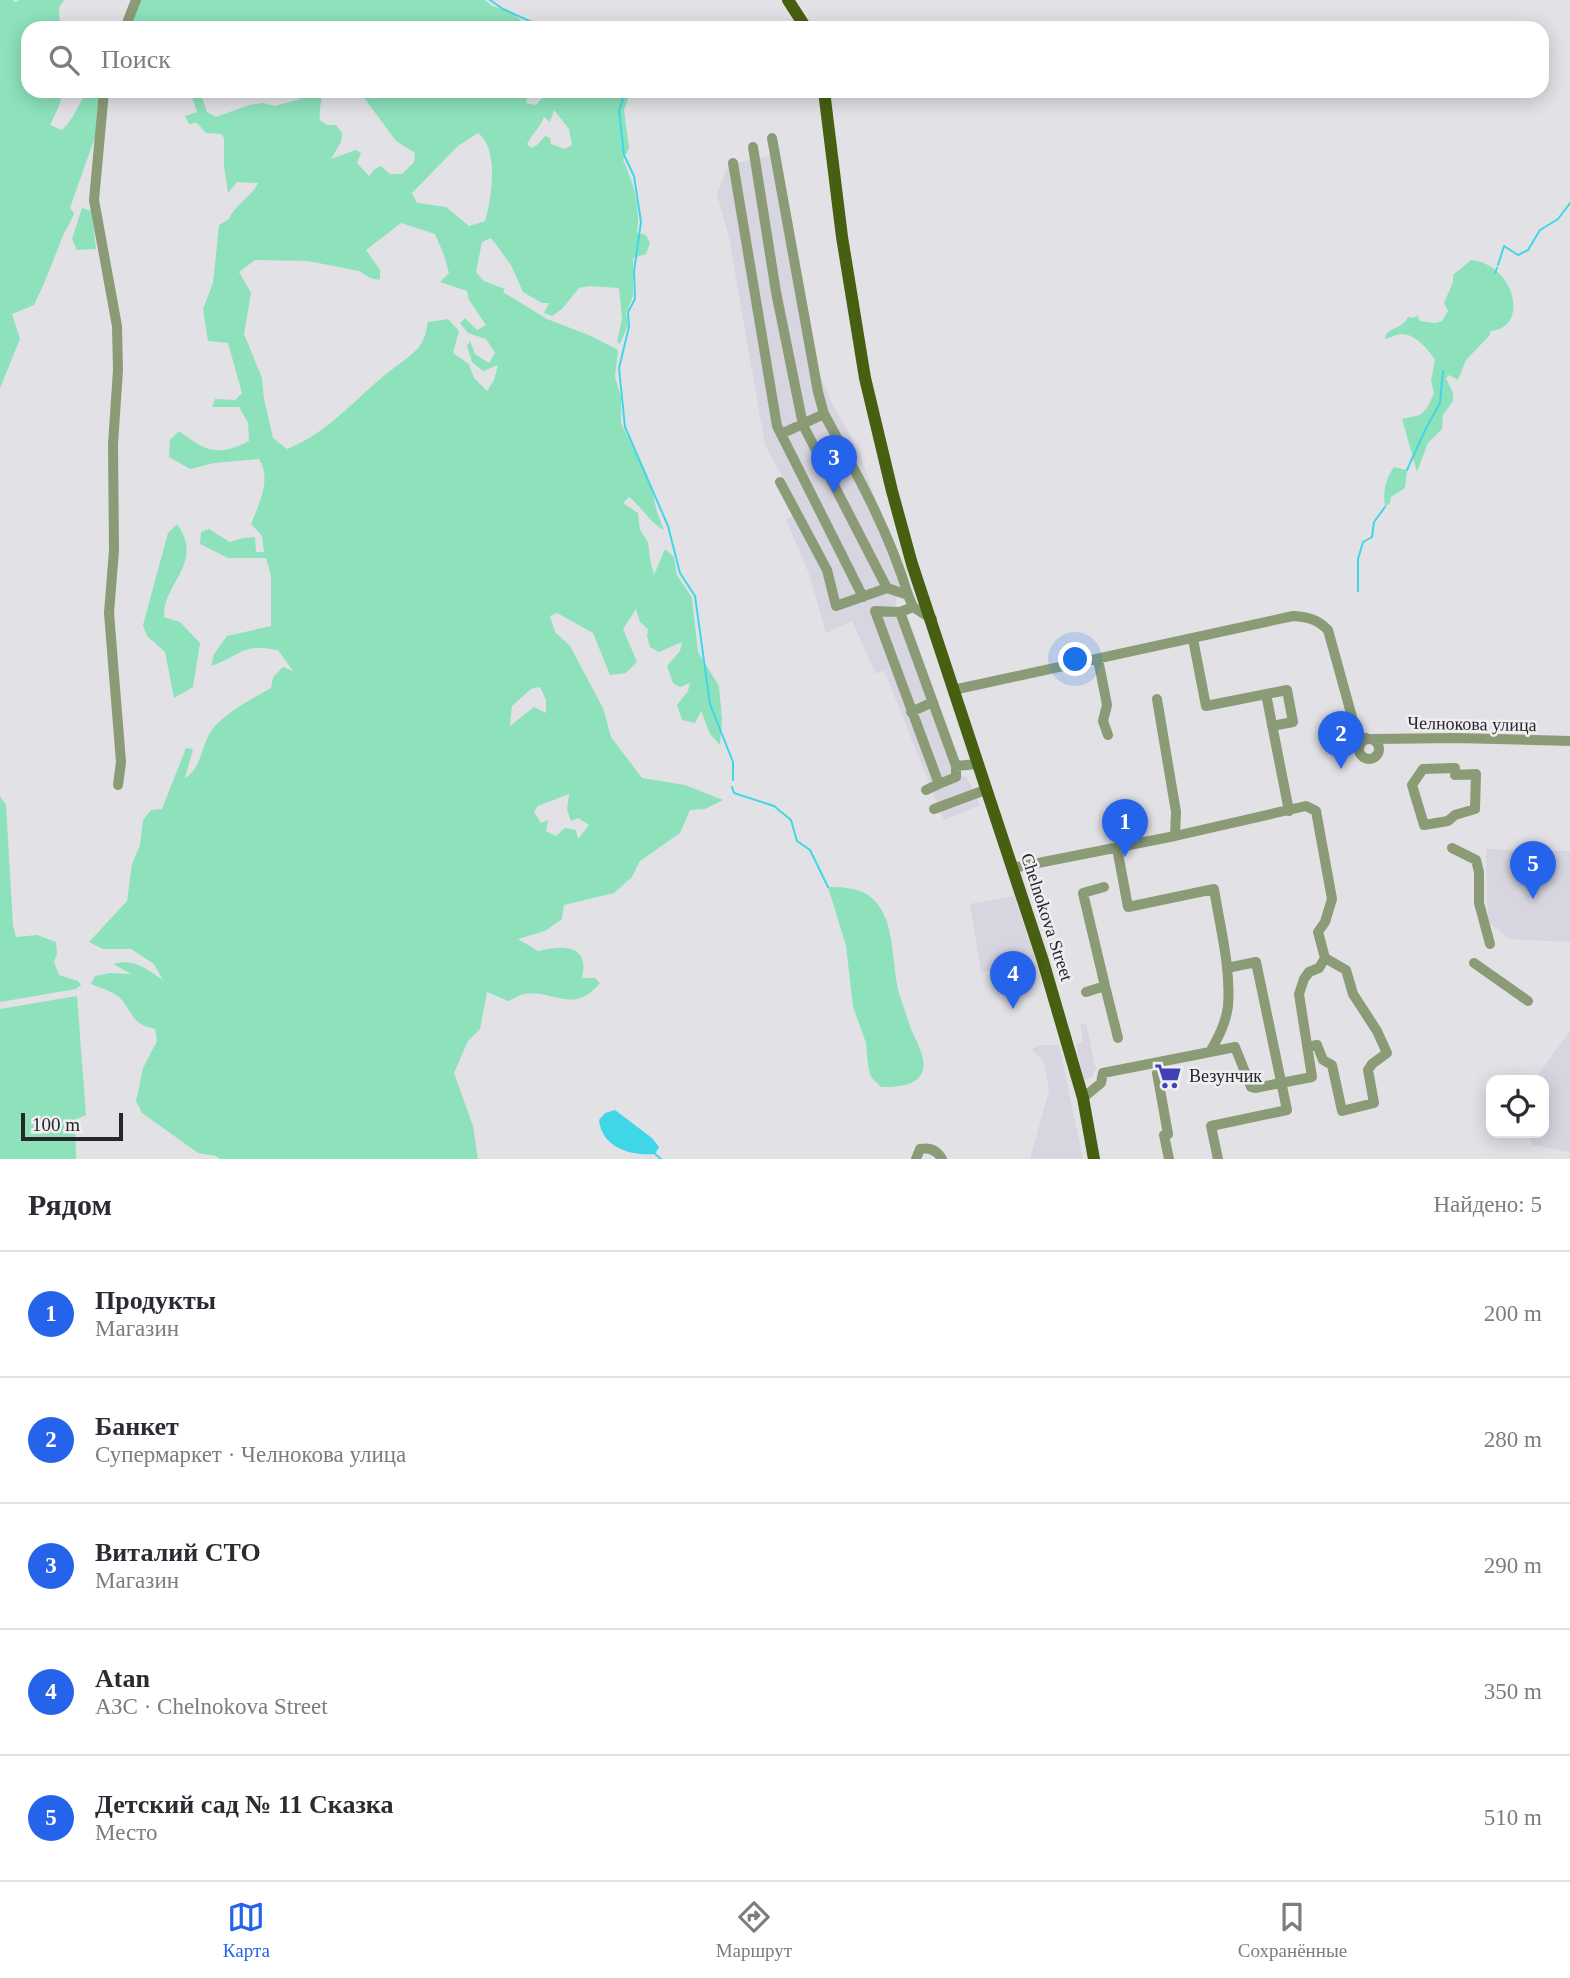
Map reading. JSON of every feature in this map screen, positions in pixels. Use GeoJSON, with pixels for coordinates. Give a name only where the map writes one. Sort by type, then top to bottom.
{"type":"FeatureCollection","features":[{"type":"Feature","properties":{"kind":"main road"},"geometry":{"type":"LineString","coordinates":[[788,0],[802,21]]}},
{"type":"Feature","properties":{"kind":"main road","name":"Chelnokova Street"},"geometry":{"type":"LineString","coordinates":[[825,98],[842,237],[865,378],[912,564],[1044,961],[1083,1098],[1094,1159]]}},
{"type":"Feature","properties":{"kind":"street"},"geometry":{"type":"LineString","coordinates":[[128,21],[136,0]]}},
{"type":"Feature","properties":{"kind":"street"},"geometry":{"type":"LineString","coordinates":[[103,98],[94,200],[117,326],[118,370],[113,444],[114,550],[109,613],[121,762],[118,785]]}},
{"type":"Feature","properties":{"kind":"street"},"geometry":{"type":"LineString","coordinates":[[772,138],[824,414],[862,481],[900,568],[913,607],[932,619]]}},
{"type":"Feature","properties":{"kind":"street"},"geometry":{"type":"LineString","coordinates":[[753,148],[776,292],[803,425],[887,588]]}},
{"type":"Feature","properties":{"kind":"street"},"geometry":{"type":"LineString","coordinates":[[733,163],[777,426],[863,597]]}},
{"type":"Feature","properties":{"kind":"street"},"geometry":{"type":"LineString","coordinates":[[781,434],[824,414]]}},
{"type":"Feature","properties":{"kind":"street"},"geometry":{"type":"LineString","coordinates":[[780,482],[827,570],[836,607],[887,588],[908,595]]}},
{"type":"Feature","properties":{"kind":"street"},"geometry":{"type":"LineString","coordinates":[[913,607],[900,612],[874,611],[939,784]]}},
{"type":"Feature","properties":{"kind":"street"},"geometry":{"type":"LineString","coordinates":[[900,612],[956,766],[956,777],[926,790]]}},
{"type":"Feature","properties":{"kind":"street","name":"Челнокова улица"},"geometry":{"type":"LineString","coordinates":[[1193,639],[1293,616],[1307,617],[1320,621],[1328,630],[1357,735],[1369,739],[1570,741]]}},
{"type":"Feature","properties":{"kind":"street"},"geometry":{"type":"LineString","coordinates":[[953,690],[1193,639],[1206,706],[1287,690],[1293,722],[1272,726]]}},
{"type":"Feature","properties":{"kind":"street"},"geometry":{"type":"LineString","coordinates":[[1098,659],[1107,705],[1103,721],[1108,735]]}},
{"type":"Feature","properties":{"kind":"street"},"geometry":{"type":"LineString","coordinates":[[1266,694],[1289,811]]}},
{"type":"Feature","properties":{"kind":"street"},"geometry":{"type":"LineString","coordinates":[[1157,699],[1177,812],[1174,836]]}},
{"type":"Feature","properties":{"kind":"street"},"geometry":{"type":"LineString","coordinates":[[911,712],[933,702]]}},
{"type":"Feature","properties":{"kind":"street"},"geometry":{"type":"LineString","coordinates":[[956,766],[977,764]]}},
{"type":"Feature","properties":{"kind":"street"},"geometry":{"type":"LineString","coordinates":[[1423,769],[1455,771],[1476,774],[1475,809],[1448,821],[1424,825],[1412,785],[1423,769]]}},
{"type":"Feature","properties":{"kind":"street"},"geometry":{"type":"LineString","coordinates":[[934,809],[985,790]]}},
{"type":"Feature","properties":{"kind":"street"},"geometry":{"type":"LineString","coordinates":[[1013,868],[1306,806],[1316,811],[1332,899],[1325,922],[1318,932],[1325,958],[1346,970],[1353,994],[1377,1031],[1387,1053],[1371,1064],[1368,1070],[1374,1103],[1342,1111],[1332,1065],[1323,1060],[1317,1045],[1307,1047]]}},
{"type":"Feature","properties":{"kind":"street"},"geometry":{"type":"LineString","coordinates":[[1117,848],[1128,907],[1214,889],[1227,968],[1228,1007],[1221,1031],[1209,1052]]}},
{"type":"Feature","properties":{"kind":"street"},"geometry":{"type":"LineString","coordinates":[[1452,848],[1476,860],[1479,872],[1479,902],[1490,944]]}},
{"type":"Feature","properties":{"kind":"street"},"geometry":{"type":"LineString","coordinates":[[1104,887],[1083,892],[1118,1038]]}},
{"type":"Feature","properties":{"kind":"street"},"geometry":{"type":"LineString","coordinates":[[1083,1098],[1101,1083],[1103,1073],[1236,1047],[1251,1087],[1312,1077],[1299,994],[1309,972],[1319,968],[1325,958]]}},
{"type":"Feature","properties":{"kind":"street"},"geometry":{"type":"LineString","coordinates":[[1218,1159],[1211,1126],[1287,1110],[1256,962],[1227,968]]}},
{"type":"Feature","properties":{"kind":"street"},"geometry":{"type":"LineString","coordinates":[[1474,963],[1528,1002]]}},
{"type":"Feature","properties":{"kind":"street"},"geometry":{"type":"LineString","coordinates":[[1086,992],[1105,986]]}},
{"type":"Feature","properties":{"kind":"street"},"geometry":{"type":"LineString","coordinates":[[1157,1073],[1168,1134],[1164,1135],[1168,1159]]}},
{"type":"Feature","properties":{"kind":"street"},"geometry":{"type":"LineString","coordinates":[[916,1159],[920,1149],[928,1147],[939,1153],[942,1159]]}},
{"type":"Feature","properties":{"kind":"shaded area"},"geometry":{"type":"Polygon","coordinates":[[[776,154],[808,344],[830,400],[859,451],[900,573],[895,610],[958,775],[967,777],[980,805],[944,820],[884,670],[876,674],[852,621],[826,633],[809,574],[786,520],[800,511],[765,445],[729,238],[717,194],[728,165],[776,154]]]}},
{"type":"Feature","properties":{"kind":"shaded area"},"geometry":{"type":"Polygon","coordinates":[[[1486,849],[1570,851],[1570,942],[1510,939],[1488,922],[1486,849]]]}},
{"type":"Feature","properties":{"kind":"shaded area"},"geometry":{"type":"Polygon","coordinates":[[[1014,896],[1035,959],[981,973],[970,904],[1014,896]]]}},
{"type":"Feature","properties":{"kind":"shaded area"},"geometry":{"type":"Polygon","coordinates":[[[1086,1023],[1096,1070],[1093,1077],[1084,1080],[1076,1044],[1083,1042],[1080,1024],[1086,1023]]]}},
{"type":"Feature","properties":{"kind":"shaded area"},"geometry":{"type":"Polygon","coordinates":[[[1570,1031],[1570,1152],[1533,1145],[1529,1138],[1549,1138],[1549,1075],[1538,1075],[1570,1031]]]}},
{"type":"Feature","properties":{"kind":"shaded area"},"geometry":{"type":"Polygon","coordinates":[[[1041,1045],[1059,1045],[1083,1159],[1030,1159],[1049,1090],[1044,1063],[1032,1049],[1041,1045]]]}},
{"type":"Feature","properties":{"kind":"green space"},"geometry":{"type":"Polygon","coordinates":[[[0,0],[64,0],[59,8],[60,21],[21,21],[21,98],[61,98],[50,125],[62,130],[84,98],[98,98],[95,137],[70,208],[74,213],[34,305],[12,314],[20,339],[0,388],[0,0]]]}},
{"type":"Feature","properties":{"kind":"green space"},"geometry":{"type":"Polygon","coordinates":[[[140,0],[485,0],[492,6],[510,11],[522,21],[281,21],[132,21],[140,0]]]}},
{"type":"Feature","properties":{"kind":"green space"},"geometry":{"type":"Polygon","coordinates":[[[192,98],[202,98],[207,112],[216,117],[249,105],[263,103],[275,106],[300,98],[321,98],[320,120],[327,125],[336,125],[342,133],[341,142],[331,159],[356,150],[361,153],[357,163],[369,176],[381,166],[390,174],[402,174],[414,162],[415,153],[396,141],[364,98],[527,98],[526,103],[536,105],[542,98],[628,98],[624,110],[629,148],[623,160],[635,195],[637,233],[646,235],[650,243],[646,254],[633,258],[633,296],[626,313],[628,325],[620,344],[617,342],[622,319],[619,288],[579,288],[562,309],[552,316],[544,313],[549,303],[542,303],[523,292],[511,265],[491,238],[482,242],[476,272],[484,281],[505,289],[503,292],[547,319],[618,350],[615,377],[621,397],[621,423],[651,486],[664,530],[629,497],[623,503],[638,513],[640,530],[648,542],[654,575],[665,549],[674,557],[677,575],[692,598],[698,652],[719,686],[722,720],[720,745],[710,734],[701,711],[695,723],[682,720],[677,705],[688,691],[690,683],[680,687],[673,683],[667,666],[680,651],[682,642],[659,652],[650,647],[648,629],[640,622],[636,609],[623,629],[637,662],[626,673],[610,675],[593,633],[557,613],[550,616],[555,632],[570,646],[603,708],[611,737],[642,778],[685,785],[723,800],[705,809],[690,810],[680,833],[640,861],[632,877],[614,893],[564,905],[562,919],[545,931],[518,939],[538,951],[565,948],[578,953],[582,959],[582,978],[595,978],[600,983],[590,993],[572,1000],[534,993],[508,1001],[487,992],[480,1029],[468,1041],[454,1073],[473,1126],[478,1159],[220,1159],[198,1153],[142,1113],[136,1101],[143,1068],[157,1041],[155,1029],[138,1022],[116,995],[91,984],[95,976],[110,973],[131,974],[113,964],[128,962],[163,980],[154,964],[131,949],[103,949],[89,942],[127,901],[132,864],[140,845],[143,820],[151,810],[162,809],[186,748],[193,749],[185,778],[195,768],[210,732],[221,720],[271,688],[273,677],[283,667],[293,671],[278,650],[266,648],[249,649],[211,666],[214,654],[227,636],[271,626],[271,576],[266,558],[228,558],[200,544],[201,532],[209,529],[230,542],[255,537],[256,552],[264,552],[262,536],[251,524],[264,483],[263,466],[259,459],[214,463],[190,469],[169,457],[170,440],[179,431],[197,444],[212,450],[228,449],[249,441],[248,423],[239,407],[212,407],[215,399],[235,400],[242,393],[228,343],[208,341],[203,309],[213,283],[219,225],[229,219],[258,183],[237,182],[228,193],[224,138],[221,134],[206,133],[197,123],[189,124],[185,116],[197,112],[192,98]],[[554,110],[550,122],[544,117],[527,144],[531,148],[545,136],[550,138],[551,144],[565,149],[572,145],[569,129],[554,110]],[[478,133],[458,146],[412,193],[417,203],[446,207],[469,226],[485,221],[490,200],[491,161],[485,140],[478,133]],[[401,223],[366,250],[380,270],[380,280],[370,278],[359,271],[308,261],[255,260],[239,272],[251,293],[244,334],[262,378],[273,438],[287,449],[316,434],[412,354],[423,341],[428,322],[448,319],[459,331],[453,353],[469,364],[474,378],[487,391],[494,380],[498,365],[483,371],[472,362],[467,346],[470,341],[475,354],[489,363],[495,353],[486,339],[468,333],[460,323],[465,318],[477,330],[486,325],[469,300],[467,291],[440,282],[449,273],[435,234],[401,223]],[[540,687],[531,689],[512,706],[510,726],[534,707],[546,713],[546,700],[540,687]],[[569,794],[538,806],[534,812],[541,823],[548,820],[546,831],[556,836],[565,828],[576,830],[578,839],[589,825],[578,818],[571,821],[567,810],[569,794]]]}},
{"type":"Feature","properties":{"kind":"green space"},"geometry":{"type":"Polygon","coordinates":[[[82,208],[92,211],[96,249],[77,250],[72,239],[82,208]]]}},
{"type":"Feature","properties":{"kind":"green space"},"geometry":{"type":"Polygon","coordinates":[[[1471,260],[1486,264],[1498,272],[1507,283],[1512,296],[1511,319],[1503,327],[1491,331],[1466,360],[1458,380],[1449,375],[1446,378],[1453,393],[1453,401],[1443,415],[1442,429],[1428,443],[1417,472],[1402,419],[1420,415],[1427,408],[1434,393],[1431,381],[1435,360],[1425,347],[1412,337],[1400,334],[1385,339],[1385,336],[1408,317],[1414,318],[1417,315],[1420,321],[1442,321],[1448,311],[1444,303],[1453,282],[1453,275],[1471,260]]]}},
{"type":"Feature","properties":{"kind":"green space"},"geometry":{"type":"Polygon","coordinates":[[[1394,467],[1407,470],[1405,488],[1391,497],[1390,503],[1385,507],[1385,486],[1394,467]]]}},
{"type":"Feature","properties":{"kind":"green space"},"geometry":{"type":"Polygon","coordinates":[[[177,524],[187,550],[181,572],[165,605],[164,617],[180,622],[200,643],[193,687],[174,698],[165,652],[147,636],[143,625],[168,533],[177,524]]]}},
{"type":"Feature","properties":{"kind":"green space"},"geometry":{"type":"Polygon","coordinates":[[[0,796],[6,805],[16,937],[37,935],[56,942],[57,954],[54,962],[59,975],[78,981],[81,985],[76,989],[0,1002],[0,796]]]}},
{"type":"Feature","properties":{"kind":"green space"},"geometry":{"type":"Polygon","coordinates":[[[828,887],[847,888],[870,896],[886,920],[899,993],[923,1060],[921,1076],[911,1083],[881,1087],[871,1077],[866,1043],[853,1007],[846,946],[828,887]]]}},
{"type":"Feature","properties":{"kind":"green space"},"geometry":{"type":"Polygon","coordinates":[[[77,996],[86,1115],[69,1122],[75,1126],[76,1159],[0,1159],[0,1009],[77,996]]]}},
{"type":"Feature","properties":{"kind":"water"},"geometry":{"type":"Polygon","coordinates":[[[615,1110],[652,1138],[659,1147],[655,1154],[628,1152],[612,1144],[601,1130],[599,1120],[605,1113],[615,1110]]]}},
{"type":"Feature","properties":{"kind":"waterway"},"geometry":{"type":"LineString","coordinates":[[490,0],[530,21]]}},
{"type":"Feature","properties":{"kind":"waterway"},"geometry":{"type":"LineString","coordinates":[[621,98],[623,100],[619,110],[624,155],[634,176],[641,222],[634,271],[635,299],[628,312],[629,327],[619,368],[625,427],[668,526],[680,573],[695,596],[710,704],[733,762],[733,780]]}},
{"type":"Feature","properties":{"kind":"waterway"},"geometry":{"type":"LineString","coordinates":[[1498,265],[1504,246],[1518,255],[1528,250],[1540,230],[1558,219],[1570,203]]}},
{"type":"Feature","properties":{"kind":"waterway"},"geometry":{"type":"LineString","coordinates":[[1495,273],[1497,268]]}},
{"type":"Feature","properties":{"kind":"waterway"},"geometry":{"type":"LineString","coordinates":[[1407,470],[1440,403],[1443,371]]}},
{"type":"Feature","properties":{"kind":"waterway"},"geometry":{"type":"LineString","coordinates":[[1358,591],[1358,559],[1363,542],[1372,537],[1374,522],[1385,507]]}},
{"type":"Feature","properties":{"kind":"waterway"},"geometry":{"type":"LineString","coordinates":[[732,787],[734,793],[774,806],[791,820],[797,841],[810,850],[828,887]]}},
{"type":"Feature","properties":{"kind":"waterway"},"geometry":{"type":"LineString","coordinates":[[655,1154],[661,1159]]}},
{"type":"Feature","properties":{"kind":"place","name":"Виталий СТО"},"geometry":{"type":"Point","coordinates":[834,493]}},
{"type":"Feature","properties":{"kind":"place","name":"Банкет"},"geometry":{"type":"Point","coordinates":[1341,769]}},
{"type":"Feature","properties":{"kind":"place","name":"Продукты"},"geometry":{"type":"Point","coordinates":[1125,857]}},
{"type":"Feature","properties":{"kind":"place","name":"Детский сад № 11 Сказка"},"geometry":{"type":"Point","coordinates":[1533,899]}},
{"type":"Feature","properties":{"kind":"place","name":"Atan"},"geometry":{"type":"Point","coordinates":[1013,1009]}},
{"type":"Feature","properties":{"kind":"place","name":"Везунчик"},"geometry":{"type":"Point","coordinates":[1168,1076]}}]}
